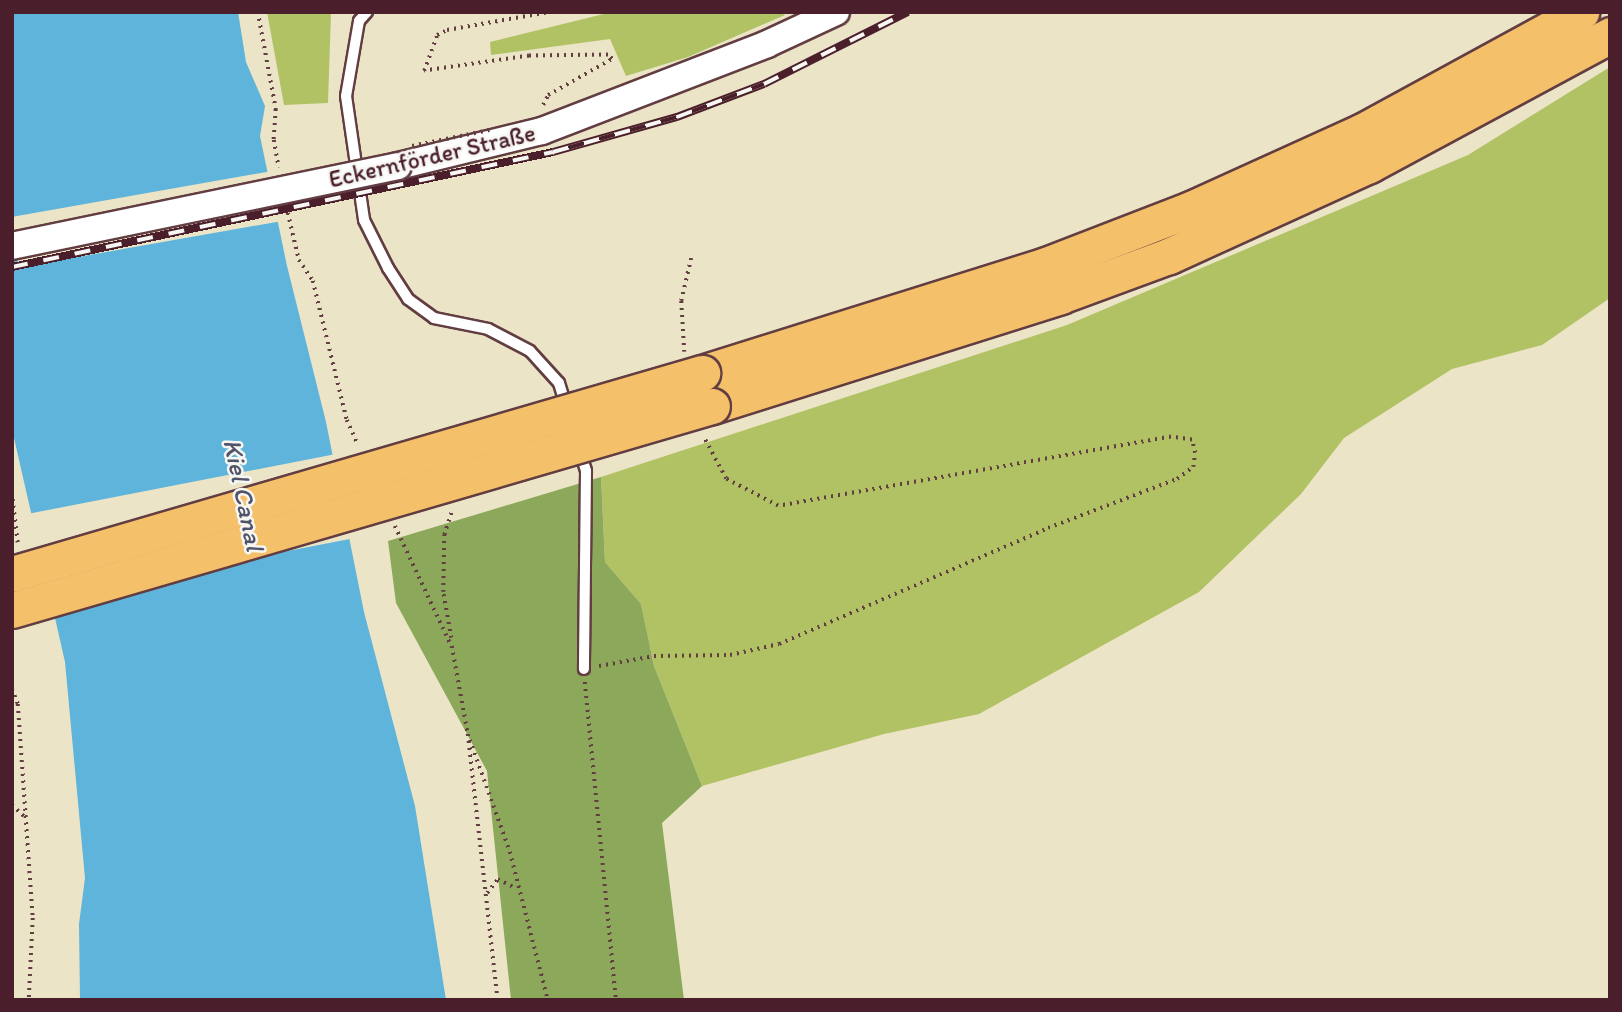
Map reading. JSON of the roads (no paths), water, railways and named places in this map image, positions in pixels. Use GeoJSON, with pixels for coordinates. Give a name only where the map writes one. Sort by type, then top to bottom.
{"type":"FeatureCollection","features":[{"type":"Feature","properties":{"kind":"highway"},"geometry":{"type":"LineString","coordinates":[[14,563],[1046,265],[1191,209],[1361,132],[1581,12]]}},
{"type":"Feature","properties":{"kind":"highway"},"geometry":{"type":"LineString","coordinates":[[12,610],[707,421],[1060,296],[1169,256],[1381,159],[1610,35]]}},
{"type":"Feature","properties":{"kind":"street","name":"Eckernförder Straße"},"geometry":{"type":"LineString","coordinates":[[12,246],[492,146],[542,131],[756,49],[836,12]]}},
{"type":"Feature","properties":{"kind":"lane"},"geometry":{"type":"LineString","coordinates":[[366,12],[359,22],[346,96],[364,220],[388,268],[408,299],[434,318],[488,329],[530,351],[559,383],[570,421]]}},
{"type":"Feature","properties":{"kind":"lane"},"geometry":{"type":"LineString","coordinates":[[574,433],[586,471],[584,669]]}},
{"type":"Feature","properties":{"kind":"water","name":"Kiel Canal"},"geometry":{"type":"Polygon","coordinates":[[[12,12],[238,12],[246,62],[265,106],[260,136],[287,266],[326,422],[364,612],[415,806],[446,1000],[80,1000],[79,924],[85,878],[65,662],[12,429],[12,12]]]}},
{"type":"Feature","properties":{"kind":"railway"},"geometry":{"type":"LineString","coordinates":[[12,267],[553,152],[677,117],[764,84],[908,12]]}}]}
